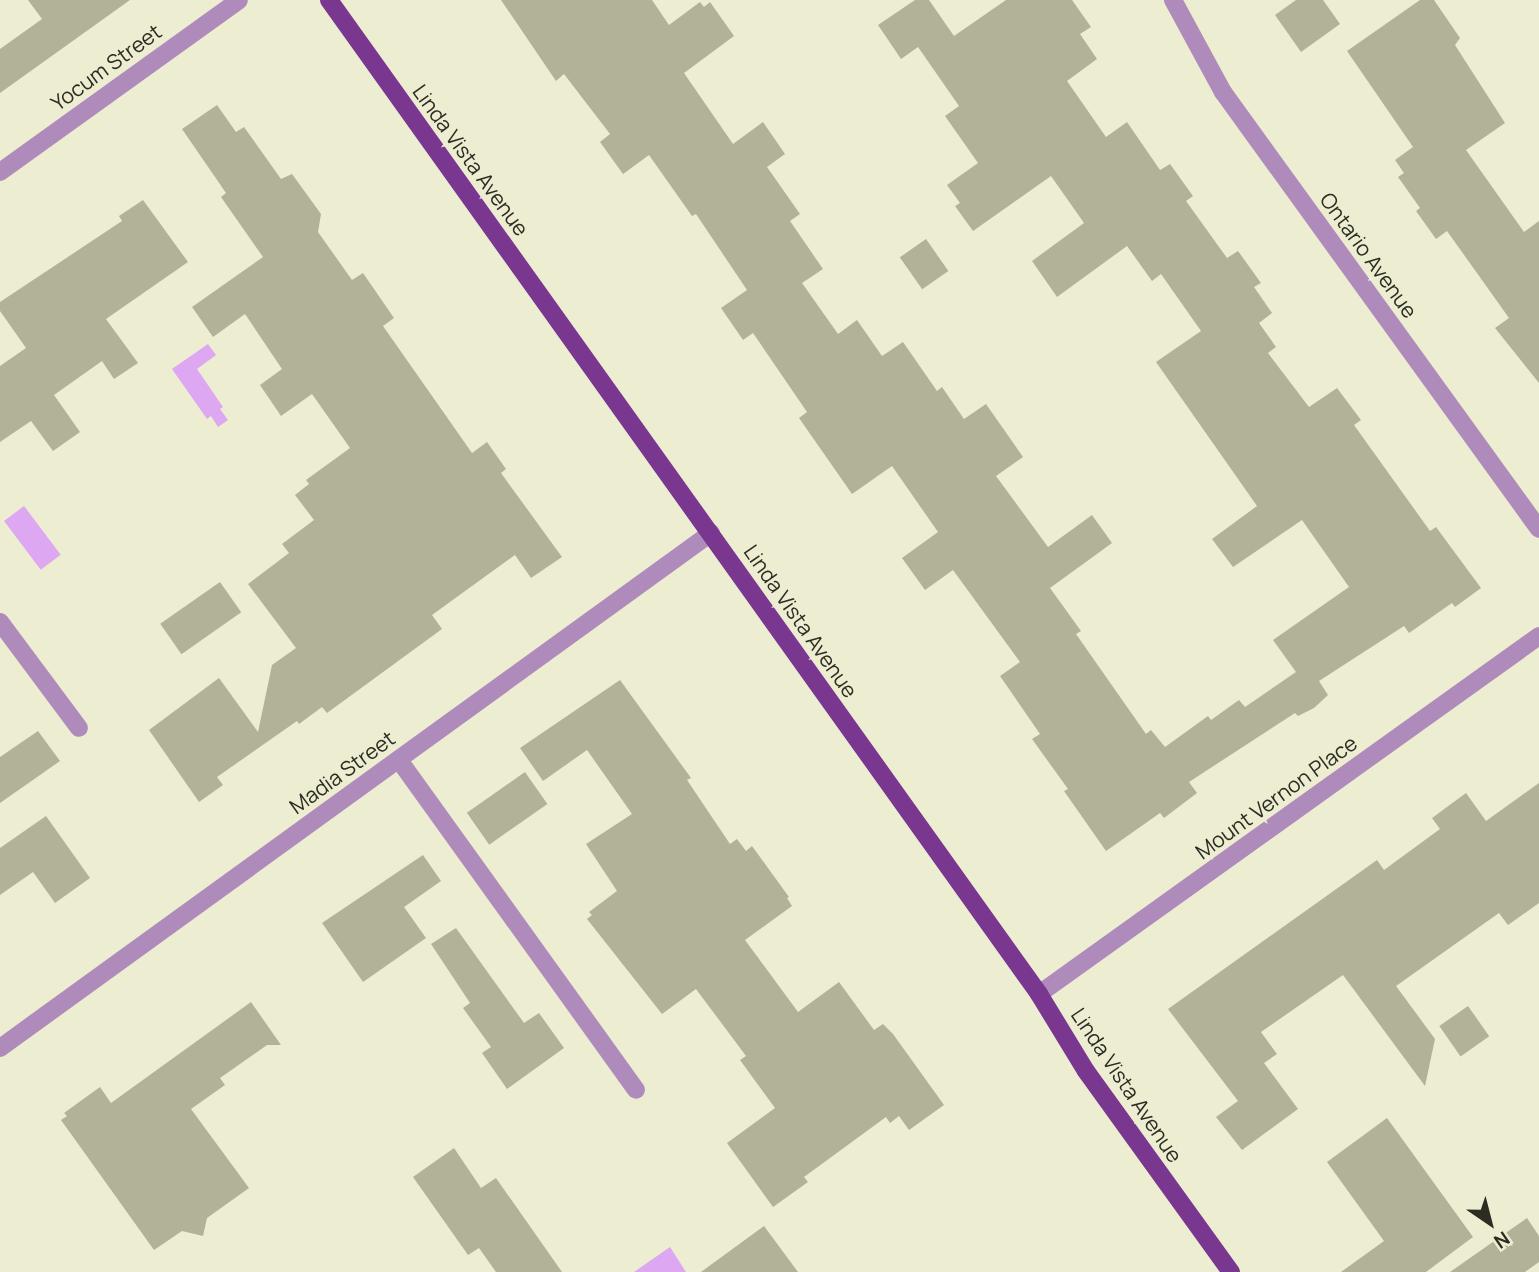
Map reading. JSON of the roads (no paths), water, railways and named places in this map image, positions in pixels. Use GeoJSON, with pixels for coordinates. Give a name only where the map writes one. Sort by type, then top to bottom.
{"type":"FeatureCollection","features":[{"type":"Feature","properties":{"kind":"main road","name":"Linda Vista Avenue"},"geometry":{"type":"LineString","coordinates":[[329,0],[1039,994],[1086,1071],[1231,1272]]}},
{"type":"Feature","properties":{"kind":"street","name":"Yocum Street"},"geometry":{"type":"LineString","coordinates":[[0,172],[239,0]]}},
{"type":"Feature","properties":{"kind":"street","name":"Ontario Avenue"},"geometry":{"type":"LineString","coordinates":[[1173,0],[1223,92],[1539,529]]}},
{"type":"Feature","properties":{"kind":"street","name":"Madia Street"},"geometry":{"type":"LineString","coordinates":[[0,1048],[711,533]]}},
{"type":"Feature","properties":{"kind":"street"},"geometry":{"type":"LineString","coordinates":[[0,622],[79,728]]}},
{"type":"Feature","properties":{"kind":"street","name":"Mount Vernon Place"},"geometry":{"type":"LineString","coordinates":[[1039,994],[1539,636]]}},
{"type":"Feature","properties":{"kind":"street"},"geometry":{"type":"LineString","coordinates":[[398,760],[636,1090]]}}]}
